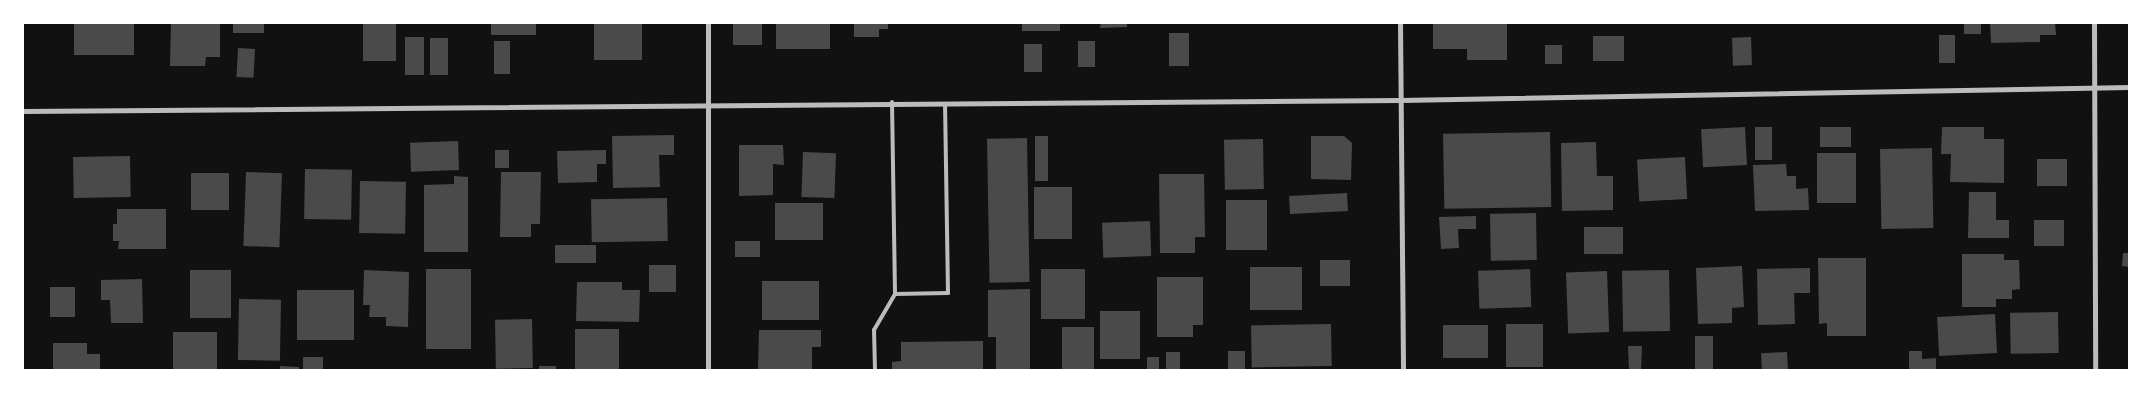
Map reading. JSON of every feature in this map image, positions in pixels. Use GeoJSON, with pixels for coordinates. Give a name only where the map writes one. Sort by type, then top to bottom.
{"type":"FeatureCollection","features":[{"type":"Feature","properties":{"kind":"street"},"geometry":{"type":"LineString","coordinates":[[708,22],[708,370]]}},
{"type":"Feature","properties":{"kind":"street"},"geometry":{"type":"LineString","coordinates":[[1400,22],[1403,370]]}},
{"type":"Feature","properties":{"kind":"street"},"geometry":{"type":"LineString","coordinates":[[2094,22],[2096,370]]}},
{"type":"Feature","properties":{"kind":"street"},"geometry":{"type":"LineString","coordinates":[[22,111],[709,106],[892,102],[944,104],[1400,100],[2130,87]]}},
{"type":"Feature","properties":{"kind":"lane"},"geometry":{"type":"LineString","coordinates":[[875,370],[874,330],[895,294],[892,102]]}},
{"type":"Feature","properties":{"kind":"lane"},"geometry":{"type":"LineString","coordinates":[[895,294],[948,293],[944,104]]}},
{"type":"Feature","properties":{"kind":"building"},"geometry":{"type":"Polygon","coordinates":[[[74,22],[134,22],[134,55],[74,55],[74,22]]]}},
{"type":"Feature","properties":{"kind":"building"},"geometry":{"type":"Polygon","coordinates":[[[171,22],[220,22],[220,57],[206,57],[205,66],[170,66],[171,22]]]}},
{"type":"Feature","properties":{"kind":"building"},"geometry":{"type":"Polygon","coordinates":[[[233,22],[264,22],[264,33],[233,33],[233,22]]]}},
{"type":"Feature","properties":{"kind":"building"},"geometry":{"type":"Polygon","coordinates":[[[363,22],[396,22],[396,61],[363,61],[363,22]]]}},
{"type":"Feature","properties":{"kind":"building"},"geometry":{"type":"Polygon","coordinates":[[[491,22],[536,22],[536,35],[491,35],[491,22]]]}},
{"type":"Feature","properties":{"kind":"building"},"geometry":{"type":"Polygon","coordinates":[[[594,22],[642,22],[642,60],[594,60],[594,22]]]}},
{"type":"Feature","properties":{"kind":"building"},"geometry":{"type":"Polygon","coordinates":[[[733,22],[762,22],[762,45],[733,45],[733,22]]]}},
{"type":"Feature","properties":{"kind":"building"},"geometry":{"type":"Polygon","coordinates":[[[776,22],[830,22],[830,49],[776,49],[776,22]]]}},
{"type":"Feature","properties":{"kind":"building"},"geometry":{"type":"Polygon","coordinates":[[[854,22],[888,22],[888,29],[879,29],[879,37],[854,37],[854,22]]]}},
{"type":"Feature","properties":{"kind":"building"},"geometry":{"type":"Polygon","coordinates":[[[1022,22],[1060,22],[1060,31],[1022,31],[1022,22]]]}},
{"type":"Feature","properties":{"kind":"building"},"geometry":{"type":"Polygon","coordinates":[[[1101,22],[1127,22],[1127,27],[1100,28],[1101,22]]]}},
{"type":"Feature","properties":{"kind":"building"},"geometry":{"type":"Polygon","coordinates":[[[1433,22],[1507,22],[1507,60],[1467,60],[1467,49],[1433,49],[1433,22]]]}},
{"type":"Feature","properties":{"kind":"building"},"geometry":{"type":"Polygon","coordinates":[[[1964,22],[1981,22],[1981,34],[1964,34],[1964,22]]]}},
{"type":"Feature","properties":{"kind":"building"},"geometry":{"type":"Polygon","coordinates":[[[1990,22],[2055,22],[2056,35],[2040,35],[2040,42],[1991,43],[1990,22]]]}},
{"type":"Feature","properties":{"kind":"building"},"geometry":{"type":"Polygon","coordinates":[[[1169,33],[1189,33],[1189,66],[1169,66],[1169,33]]]}},
{"type":"Feature","properties":{"kind":"building"},"geometry":{"type":"Polygon","coordinates":[[[1939,35],[1955,35],[1955,63],[1939,63],[1939,35]]]}},
{"type":"Feature","properties":{"kind":"building"},"geometry":{"type":"Polygon","coordinates":[[[1593,36],[1624,36],[1624,61],[1593,61],[1593,36]]]}},
{"type":"Feature","properties":{"kind":"building"},"geometry":{"type":"Polygon","coordinates":[[[405,37],[424,37],[424,75],[405,75],[405,37]]]}},
{"type":"Feature","properties":{"kind":"building"},"geometry":{"type":"Polygon","coordinates":[[[1751,37],[1752,65],[1733,66],[1732,38],[1751,37]]]}},
{"type":"Feature","properties":{"kind":"building"},"geometry":{"type":"Polygon","coordinates":[[[430,38],[448,38],[448,75],[430,75],[430,38]]]}},
{"type":"Feature","properties":{"kind":"building"},"geometry":{"type":"Polygon","coordinates":[[[494,41],[510,41],[510,74],[494,74],[494,41]]]}},
{"type":"Feature","properties":{"kind":"building"},"geometry":{"type":"Polygon","coordinates":[[[1078,41],[1095,41],[1095,67],[1078,67],[1078,41]]]}},
{"type":"Feature","properties":{"kind":"building"},"geometry":{"type":"Polygon","coordinates":[[[1024,44],[1042,44],[1042,72],[1024,72],[1024,44]]]}},
{"type":"Feature","properties":{"kind":"building"},"geometry":{"type":"Polygon","coordinates":[[[1545,45],[1562,45],[1562,64],[1545,64],[1545,45]]]}},
{"type":"Feature","properties":{"kind":"building"},"geometry":{"type":"Polygon","coordinates":[[[238,48],[255,49],[253,78],[236,77],[238,48]]]}},
{"type":"Feature","properties":{"kind":"building"},"geometry":{"type":"Polygon","coordinates":[[[1745,127],[1747,165],[1703,167],[1701,129],[1745,127]]]}},
{"type":"Feature","properties":{"kind":"building"},"geometry":{"type":"Polygon","coordinates":[[[1755,127],[1772,127],[1772,160],[1755,160],[1755,127]]]}},
{"type":"Feature","properties":{"kind":"building"},"geometry":{"type":"Polygon","coordinates":[[[1820,127],[1851,127],[1851,147],[1820,147],[1820,127]]]}},
{"type":"Feature","properties":{"kind":"building"},"geometry":{"type":"Polygon","coordinates":[[[1942,127],[1984,127],[1984,139],[2004,139],[2004,183],[1950,182],[1951,154],[1941,154],[1942,127]]]}},
{"type":"Feature","properties":{"kind":"building"},"geometry":{"type":"Polygon","coordinates":[[[1550,132],[1551,207],[1444,209],[1443,134],[1550,132]]]}},
{"type":"Feature","properties":{"kind":"building"},"geometry":{"type":"Polygon","coordinates":[[[674,135],[674,155],[659,155],[660,187],[613,188],[612,136],[674,135]]]}},
{"type":"Feature","properties":{"kind":"building"},"geometry":{"type":"Polygon","coordinates":[[[1035,136],[1048,136],[1048,181],[1035,181],[1035,136]]]}},
{"type":"Feature","properties":{"kind":"building"},"geometry":{"type":"Polygon","coordinates":[[[1311,136],[1344,136],[1352,143],[1351,180],[1311,179],[1311,136]]]}},
{"type":"Feature","properties":{"kind":"building"},"geometry":{"type":"Polygon","coordinates":[[[1027,138],[1030,282],[990,283],[987,139],[1027,138]]]}},
{"type":"Feature","properties":{"kind":"building"},"geometry":{"type":"Polygon","coordinates":[[[1263,139],[1264,189],[1225,190],[1224,140],[1263,139]]]}},
{"type":"Feature","properties":{"kind":"building"},"geometry":{"type":"Polygon","coordinates":[[[458,141],[459,170],[411,172],[410,143],[458,141]]]}},
{"type":"Feature","properties":{"kind":"building"},"geometry":{"type":"Polygon","coordinates":[[[1596,142],[1597,176],[1613,176],[1613,210],[1562,211],[1561,143],[1596,142]]]}},
{"type":"Feature","properties":{"kind":"building"},"geometry":{"type":"Polygon","coordinates":[[[739,145],[783,145],[784,165],[773,164],[773,195],[739,196],[739,145]]]}},
{"type":"Feature","properties":{"kind":"building"},"geometry":{"type":"Polygon","coordinates":[[[1932,148],[1933,228],[1881,229],[1880,149],[1932,148]]]}},
{"type":"Feature","properties":{"kind":"building"},"geometry":{"type":"Polygon","coordinates":[[[495,150],[509,150],[509,168],[495,168],[495,150]]]}},
{"type":"Feature","properties":{"kind":"building"},"geometry":{"type":"Polygon","coordinates":[[[606,150],[606,164],[597,164],[597,182],[558,183],[557,151],[606,150]]]}},
{"type":"Feature","properties":{"kind":"building"},"geometry":{"type":"Polygon","coordinates":[[[803,152],[836,153],[834,198],[801,197],[803,152]]]}},
{"type":"Feature","properties":{"kind":"building"},"geometry":{"type":"Polygon","coordinates":[[[1817,153],[1856,153],[1856,203],[1817,203],[1817,153]]]}},
{"type":"Feature","properties":{"kind":"building"},"geometry":{"type":"Polygon","coordinates":[[[130,156],[131,197],[74,198],[73,157],[130,156]]]}},
{"type":"Feature","properties":{"kind":"building"},"geometry":{"type":"Polygon","coordinates":[[[1685,157],[1687,199],[1639,201],[1637,160],[1685,157]]]}},
{"type":"Feature","properties":{"kind":"building"},"geometry":{"type":"Polygon","coordinates":[[[2037,159],[2067,159],[2067,186],[2037,186],[2037,159]]]}},
{"type":"Feature","properties":{"kind":"building"},"geometry":{"type":"Polygon","coordinates":[[[1786,164],[1787,176],[1796,176],[1796,189],[1808,188],[1809,210],[1755,211],[1753,165],[1786,164]]]}},
{"type":"Feature","properties":{"kind":"building"},"geometry":{"type":"Polygon","coordinates":[[[305,169],[352,170],[351,220],[304,219],[305,169]]]}},
{"type":"Feature","properties":{"kind":"building"},"geometry":{"type":"Polygon","coordinates":[[[246,172],[282,173],[279,247],[243,246],[246,172]]]}},
{"type":"Feature","properties":{"kind":"building"},"geometry":{"type":"Polygon","coordinates":[[[501,172],[541,172],[540,224],[531,224],[531,237],[500,237],[501,172]]]}},
{"type":"Feature","properties":{"kind":"building"},"geometry":{"type":"Polygon","coordinates":[[[191,173],[229,173],[229,210],[191,210],[191,173]]]}},
{"type":"Feature","properties":{"kind":"building"},"geometry":{"type":"Polygon","coordinates":[[[1159,174],[1204,174],[1205,237],[1195,237],[1195,253],[1160,253],[1159,174]]]}},
{"type":"Feature","properties":{"kind":"building"},"geometry":{"type":"Polygon","coordinates":[[[454,176],[468,177],[468,252],[424,252],[424,185],[454,184],[454,176]]]}},
{"type":"Feature","properties":{"kind":"building"},"geometry":{"type":"Polygon","coordinates":[[[360,181],[406,182],[405,234],[359,233],[360,181]]]}},
{"type":"Feature","properties":{"kind":"building"},"geometry":{"type":"Polygon","coordinates":[[[1034,187],[1072,187],[1072,239],[1034,239],[1034,187]]]}},
{"type":"Feature","properties":{"kind":"building"},"geometry":{"type":"Polygon","coordinates":[[[1969,192],[1996,192],[1996,220],[2009,220],[2009,238],[1968,238],[1969,192]]]}},
{"type":"Feature","properties":{"kind":"building"},"geometry":{"type":"Polygon","coordinates":[[[1347,193],[1348,211],[1290,214],[1289,196],[1347,193]]]}},
{"type":"Feature","properties":{"kind":"building"},"geometry":{"type":"Polygon","coordinates":[[[667,198],[668,241],[592,242],[591,199],[667,198]]]}},
{"type":"Feature","properties":{"kind":"building"},"geometry":{"type":"Polygon","coordinates":[[[1226,200],[1267,200],[1267,250],[1226,250],[1226,200]]]}},
{"type":"Feature","properties":{"kind":"building"},"geometry":{"type":"Polygon","coordinates":[[[775,203],[823,203],[823,240],[775,240],[775,203]]]}},
{"type":"Feature","properties":{"kind":"building"},"geometry":{"type":"Polygon","coordinates":[[[117,209],[166,209],[166,249],[118,249],[119,241],[113,241],[113,224],[117,224],[117,209]]]}},
{"type":"Feature","properties":{"kind":"building"},"geometry":{"type":"Polygon","coordinates":[[[1536,213],[1537,260],[1491,261],[1490,214],[1536,213]]]}},
{"type":"Feature","properties":{"kind":"building"},"geometry":{"type":"Polygon","coordinates":[[[1476,216],[1476,229],[1458,229],[1459,248],[1441,249],[1439,217],[1476,216]]]}},
{"type":"Feature","properties":{"kind":"building"},"geometry":{"type":"Polygon","coordinates":[[[2034,220],[2064,220],[2064,246],[2034,246],[2034,220]]]}},
{"type":"Feature","properties":{"kind":"building"},"geometry":{"type":"Polygon","coordinates":[[[1150,221],[1151,256],[1103,258],[1102,223],[1150,221]]]}},
{"type":"Feature","properties":{"kind":"building"},"geometry":{"type":"Polygon","coordinates":[[[1584,227],[1623,227],[1623,254],[1584,254],[1584,227]]]}},
{"type":"Feature","properties":{"kind":"building"},"geometry":{"type":"Polygon","coordinates":[[[735,241],[760,241],[760,257],[735,257],[735,241]]]}},
{"type":"Feature","properties":{"kind":"building"},"geometry":{"type":"Polygon","coordinates":[[[555,245],[596,245],[596,263],[555,263],[555,245]]]}},
{"type":"Feature","properties":{"kind":"building"},"geometry":{"type":"Polygon","coordinates":[[[2123,253],[2130,253],[2130,267],[2122,266],[2123,253]]]}},
{"type":"Feature","properties":{"kind":"building"},"geometry":{"type":"Polygon","coordinates":[[[1962,254],[2004,254],[2004,260],[2019,260],[2020,289],[2012,290],[2012,299],[1996,299],[1996,307],[1962,307],[1962,254]]]}},
{"type":"Feature","properties":{"kind":"building"},"geometry":{"type":"Polygon","coordinates":[[[1818,258],[1866,258],[1866,336],[1827,336],[1827,323],[1819,324],[1818,258]]]}},
{"type":"Feature","properties":{"kind":"building"},"geometry":{"type":"Polygon","coordinates":[[[1320,260],[1350,260],[1350,286],[1320,286],[1320,260]]]}},
{"type":"Feature","properties":{"kind":"building"},"geometry":{"type":"Polygon","coordinates":[[[649,265],[676,265],[676,292],[649,292],[649,265]]]}},
{"type":"Feature","properties":{"kind":"building"},"geometry":{"type":"Polygon","coordinates":[[[1742,266],[1744,307],[1732,308],[1732,323],[1698,324],[1696,268],[1742,266]]]}},
{"type":"Feature","properties":{"kind":"building"},"geometry":{"type":"Polygon","coordinates":[[[1250,267],[1302,267],[1302,310],[1250,310],[1250,267]]]}},
{"type":"Feature","properties":{"kind":"building"},"geometry":{"type":"Polygon","coordinates":[[[1810,268],[1810,293],[1794,293],[1795,324],[1758,325],[1757,269],[1810,268]]]}},
{"type":"Feature","properties":{"kind":"building"},"geometry":{"type":"Polygon","coordinates":[[[426,269],[471,269],[471,349],[426,349],[426,269]]]}},
{"type":"Feature","properties":{"kind":"building"},"geometry":{"type":"Polygon","coordinates":[[[1041,269],[1085,269],[1085,319],[1041,319],[1041,269]]]}},
{"type":"Feature","properties":{"kind":"building"},"geometry":{"type":"Polygon","coordinates":[[[1530,269],[1531,307],[1479,309],[1478,271],[1530,269]]]}},
{"type":"Feature","properties":{"kind":"building"},"geometry":{"type":"Polygon","coordinates":[[[190,270],[231,270],[231,318],[190,318],[190,270]]]}},
{"type":"Feature","properties":{"kind":"building"},"geometry":{"type":"Polygon","coordinates":[[[364,270],[409,272],[408,327],[386,326],[386,317],[369,317],[370,305],[363,305],[364,270]]]}},
{"type":"Feature","properties":{"kind":"building"},"geometry":{"type":"Polygon","coordinates":[[[1669,270],[1670,331],[1623,332],[1622,271],[1669,270]]]}},
{"type":"Feature","properties":{"kind":"building"},"geometry":{"type":"Polygon","coordinates":[[[1607,271],[1609,332],[1568,333],[1566,272],[1607,271]]]}},
{"type":"Feature","properties":{"kind":"building"},"geometry":{"type":"Polygon","coordinates":[[[1157,277],[1203,277],[1203,325],[1193,325],[1193,337],[1157,337],[1157,277]]]}},
{"type":"Feature","properties":{"kind":"building"},"geometry":{"type":"Polygon","coordinates":[[[142,279],[143,323],[111,323],[110,300],[101,300],[101,280],[142,279]]]}},
{"type":"Feature","properties":{"kind":"building"},"geometry":{"type":"Polygon","coordinates":[[[762,281],[819,281],[819,320],[762,320],[762,281]]]}},
{"type":"Feature","properties":{"kind":"building"},"geometry":{"type":"Polygon","coordinates":[[[577,282],[622,282],[622,290],[640,290],[639,322],[576,321],[577,282]]]}},
{"type":"Feature","properties":{"kind":"building"},"geometry":{"type":"Polygon","coordinates":[[[50,287],[75,287],[75,317],[50,317],[50,287]]]}},
{"type":"Feature","properties":{"kind":"building"},"geometry":{"type":"Polygon","coordinates":[[[1030,289],[1030,370],[996,370],[996,337],[988,337],[988,290],[1030,289]]]}},
{"type":"Feature","properties":{"kind":"building"},"geometry":{"type":"Polygon","coordinates":[[[297,290],[354,290],[354,340],[297,340],[297,290]]]}},
{"type":"Feature","properties":{"kind":"building"},"geometry":{"type":"Polygon","coordinates":[[[239,299],[281,300],[280,361],[238,360],[239,299]]]}},
{"type":"Feature","properties":{"kind":"building"},"geometry":{"type":"Polygon","coordinates":[[[1100,311],[1140,311],[1140,359],[1100,359],[1100,311]]]}},
{"type":"Feature","properties":{"kind":"building"},"geometry":{"type":"Polygon","coordinates":[[[2058,312],[2059,353],[2011,354],[2010,313],[2058,312]]]}},
{"type":"Feature","properties":{"kind":"building"},"geometry":{"type":"Polygon","coordinates":[[[1995,314],[1997,353],[1939,356],[1937,317],[1995,314]]]}},
{"type":"Feature","properties":{"kind":"building"},"geometry":{"type":"Polygon","coordinates":[[[532,319],[533,368],[496,369],[495,320],[532,319]]]}},
{"type":"Feature","properties":{"kind":"building"},"geometry":{"type":"Polygon","coordinates":[[[1331,324],[1332,366],[1252,367],[1251,325],[1331,324]]]}},
{"type":"Feature","properties":{"kind":"building"},"geometry":{"type":"Polygon","coordinates":[[[1506,324],[1543,324],[1543,367],[1506,367],[1506,324]]]}},
{"type":"Feature","properties":{"kind":"building"},"geometry":{"type":"Polygon","coordinates":[[[1443,325],[1488,325],[1488,358],[1443,358],[1443,325]]]}},
{"type":"Feature","properties":{"kind":"building"},"geometry":{"type":"Polygon","coordinates":[[[1062,327],[1094,327],[1094,370],[1062,370],[1062,327]]]}},
{"type":"Feature","properties":{"kind":"building"},"geometry":{"type":"Polygon","coordinates":[[[575,329],[619,329],[619,370],[575,370],[575,329]]]}},
{"type":"Feature","properties":{"kind":"building"},"geometry":{"type":"Polygon","coordinates":[[[759,330],[821,330],[821,347],[812,347],[812,369],[758,369],[759,330]]]}},
{"type":"Feature","properties":{"kind":"building"},"geometry":{"type":"Polygon","coordinates":[[[173,332],[217,332],[217,370],[173,370],[173,332]]]}},
{"type":"Feature","properties":{"kind":"building"},"geometry":{"type":"Polygon","coordinates":[[[1695,336],[1713,336],[1713,370],[1695,370],[1695,336]]]}},
{"type":"Feature","properties":{"kind":"building"},"geometry":{"type":"Polygon","coordinates":[[[983,341],[983,370],[892,370],[892,362],[901,361],[901,342],[983,341]]]}},
{"type":"Feature","properties":{"kind":"building"},"geometry":{"type":"Polygon","coordinates":[[[53,343],[87,343],[87,354],[100,354],[100,370],[53,370],[53,343]]]}},
{"type":"Feature","properties":{"kind":"building"},"geometry":{"type":"Polygon","coordinates":[[[1628,346],[1642,346],[1641,370],[1629,370],[1628,346]]]}},
{"type":"Feature","properties":{"kind":"building"},"geometry":{"type":"Polygon","coordinates":[[[1228,351],[1245,351],[1245,370],[1228,370],[1228,351]]]}},
{"type":"Feature","properties":{"kind":"building"},"geometry":{"type":"Polygon","coordinates":[[[1909,351],[1922,351],[1922,359],[1936,358],[1936,370],[1909,370],[1909,351]]]}},
{"type":"Feature","properties":{"kind":"building"},"geometry":{"type":"Polygon","coordinates":[[[1166,352],[1180,352],[1180,370],[1166,370],[1166,352]]]}},
{"type":"Feature","properties":{"kind":"building"},"geometry":{"type":"Polygon","coordinates":[[[1787,352],[1788,370],[1762,370],[1761,353],[1787,352]]]}},
{"type":"Feature","properties":{"kind":"building"},"geometry":{"type":"Polygon","coordinates":[[[303,357],[323,357],[323,370],[303,370],[303,357]]]}},
{"type":"Feature","properties":{"kind":"building"},"geometry":{"type":"Polygon","coordinates":[[[1147,357],[1159,357],[1159,370],[1147,370],[1147,357]]]}},
{"type":"Feature","properties":{"kind":"building"},"geometry":{"type":"Polygon","coordinates":[[[280,366],[299,367],[299,370],[280,370],[280,366]]]}},
{"type":"Feature","properties":{"kind":"building"},"geometry":{"type":"Polygon","coordinates":[[[539,366],[556,366],[556,370],[539,370],[539,366]]]}}]}
